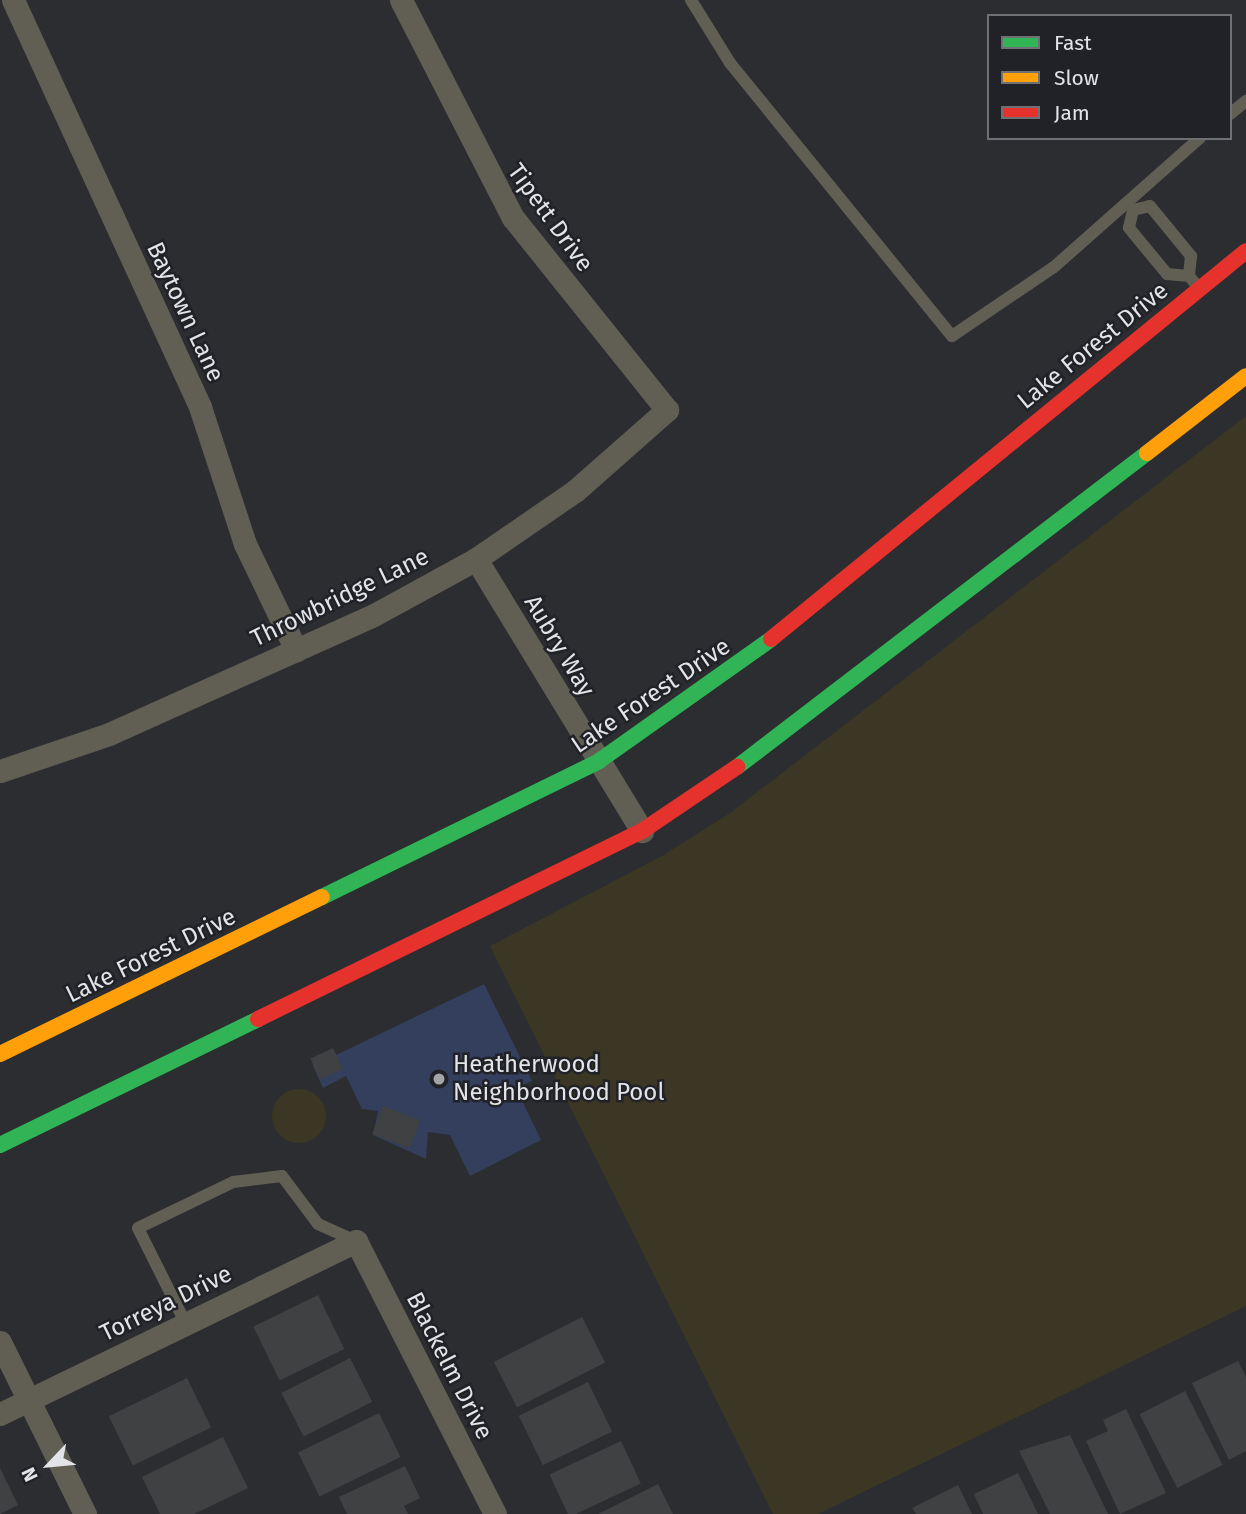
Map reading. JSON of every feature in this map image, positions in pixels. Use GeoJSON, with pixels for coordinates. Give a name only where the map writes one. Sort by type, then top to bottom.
{"type":"FeatureCollection","features":[{"type":"Feature","properties":{"kind":"main road","name":"Lake Forest Drive"},"geometry":{"type":"LineString","coordinates":[[0,1054],[599,761],[735,669],[1194,282],[1246,251]]}},
{"type":"Feature","properties":{"kind":"main road"},"geometry":{"type":"LineString","coordinates":[[0,1144],[642,831],[771,744],[1246,376]]}},
{"type":"Feature","properties":{"kind":"street","name":"Baytown Lane"},"geometry":{"type":"LineString","coordinates":[[13,0],[200,407],[245,544],[296,650]]}},
{"type":"Feature","properties":{"kind":"street","name":"Tipett Drive"},"geometry":{"type":"LineString","coordinates":[[401,0],[513,218],[667,411]]}},
{"type":"Feature","properties":{"kind":"street","name":"Throwbridge Lane"},"geometry":{"type":"LineString","coordinates":[[0,771],[109,734],[296,650],[476,559],[575,491],[667,411]]}},
{"type":"Feature","properties":{"kind":"street","name":"Aubry Way"},"geometry":{"type":"LineString","coordinates":[[476,559],[642,831]]}},
{"type":"Feature","properties":{"kind":"street","name":"Torreya Drive"},"geometry":{"type":"LineString","coordinates":[[0,1414],[356,1241]]}},
{"type":"Feature","properties":{"kind":"street","name":"Blackelm Drive"},"geometry":{"type":"LineString","coordinates":[[356,1241],[495,1514]]}},
{"type":"Feature","properties":{"kind":"street"},"geometry":{"type":"LineString","coordinates":[[0,1342],[85,1514]]}},
{"type":"Feature","properties":{"kind":"lane"},"geometry":{"type":"LineString","coordinates":[[691,0],[730,63],[952,336],[1054,267],[1198,140]]}},
{"type":"Feature","properties":{"kind":"lane"},"geometry":{"type":"LineString","coordinates":[[1232,112],[1246,101]]}},
{"type":"Feature","properties":{"kind":"lane"},"geometry":{"type":"LineString","coordinates":[[1128,204],[1150,206],[1191,256],[1194,282],[1167,274],[1129,228],[1128,204]]}},
{"type":"Feature","properties":{"kind":"lane"},"geometry":{"type":"LineString","coordinates":[[186,1324],[138,1228],[233,1182],[282,1177],[318,1224],[356,1241]]}},
{"type":"Feature","properties":{"kind":"shaded area"},"geometry":{"type":"Polygon","coordinates":[[[1246,416],[1246,1306],[818,1514],[773,1514],[490,946],[662,856],[730,813],[1246,416]]]}},
{"type":"Feature","properties":{"kind":"shaded area"},"geometry":{"type":"Polygon","coordinates":[[[299,1089],[318,1097],[326,1116],[318,1135],[299,1143],[280,1135],[272,1116],[280,1097],[299,1089]]]}},
{"type":"Feature","properties":{"kind":"water","name":"Heatherwood Neighborhood Pool"},"geometry":{"type":"Polygon","coordinates":[[[484,984],[532,1081],[516,1088],[541,1140],[470,1176],[450,1135],[428,1132],[426,1159],[373,1135],[378,1111],[362,1109],[346,1076],[323,1088],[313,1066],[484,984]]]}},
{"type":"Feature","properties":{"kind":"building"},"geometry":{"type":"Polygon","coordinates":[[[333,1048],[343,1069],[320,1079],[310,1059],[333,1048]]]}},
{"type":"Feature","properties":{"kind":"building"},"geometry":{"type":"Polygon","coordinates":[[[383,1106],[420,1120],[410,1148],[372,1134],[383,1106]]]}},
{"type":"Feature","properties":{"kind":"building"},"geometry":{"type":"Polygon","coordinates":[[[318,1295],[344,1349],[280,1380],[253,1327],[318,1295]]]}},
{"type":"Feature","properties":{"kind":"building"},"geometry":{"type":"Polygon","coordinates":[[[582,1317],[605,1362],[517,1407],[494,1362],[582,1317]]]}},
{"type":"Feature","properties":{"kind":"building"},"geometry":{"type":"Polygon","coordinates":[[[350,1358],[372,1402],[304,1437],[281,1393],[350,1358]]]}},
{"type":"Feature","properties":{"kind":"building"},"geometry":{"type":"Polygon","coordinates":[[[1238,1361],[1246,1377],[1246,1451],[1229,1460],[1192,1383],[1238,1361]]]}},
{"type":"Feature","properties":{"kind":"building"},"geometry":{"type":"Polygon","coordinates":[[[187,1378],[211,1427],[133,1466],[109,1416],[187,1378]]]}},
{"type":"Feature","properties":{"kind":"building"},"geometry":{"type":"Polygon","coordinates":[[[588,1382],[612,1431],[543,1465],[519,1416],[588,1382]]]}},
{"type":"Feature","properties":{"kind":"building"},"geometry":{"type":"Polygon","coordinates":[[[1185,1391],[1223,1465],[1177,1488],[1140,1414],[1185,1391]]]}},
{"type":"Feature","properties":{"kind":"building"},"geometry":{"type":"Polygon","coordinates":[[[1126,1409],[1166,1493],[1120,1514],[1086,1441],[1108,1431],[1103,1420],[1126,1409]]]}},
{"type":"Feature","properties":{"kind":"building"},"geometry":{"type":"Polygon","coordinates":[[[379,1413],[400,1457],[320,1496],[298,1452],[379,1413]]]}},
{"type":"Feature","properties":{"kind":"building"},"geometry":{"type":"Polygon","coordinates":[[[1070,1435],[1108,1514],[1050,1514],[1019,1451],[1070,1435]]]}},
{"type":"Feature","properties":{"kind":"building"},"geometry":{"type":"Polygon","coordinates":[[[223,1437],[248,1488],[194,1514],[160,1514],[142,1477],[223,1437]]]}},
{"type":"Feature","properties":{"kind":"building"},"geometry":{"type":"Polygon","coordinates":[[[621,1441],[641,1484],[576,1514],[568,1514],[549,1474],[621,1441]]]}},
{"type":"Feature","properties":{"kind":"building"},"geometry":{"type":"Polygon","coordinates":[[[405,1466],[420,1498],[404,1506],[408,1514],[347,1514],[339,1497],[405,1466]]]}},
{"type":"Feature","properties":{"kind":"building"},"geometry":{"type":"Polygon","coordinates":[[[0,1468],[18,1505],[0,1514],[0,1468]]]}},
{"type":"Feature","properties":{"kind":"building"},"geometry":{"type":"Polygon","coordinates":[[[1018,1473],[1038,1514],[983,1514],[974,1494],[1018,1473]]]}},
{"type":"Feature","properties":{"kind":"building"},"geometry":{"type":"Polygon","coordinates":[[[658,1484],[673,1514],[598,1514],[658,1484]]]}},
{"type":"Feature","properties":{"kind":"building"},"geometry":{"type":"Polygon","coordinates":[[[958,1485],[972,1514],[916,1514],[912,1508],[958,1485]]]}},
{"type":"Feature","properties":{"kind":"traffic: fast"},"geometry":{"type":"LineString","coordinates":[[737,767],[1147,453]]}},
{"type":"Feature","properties":{"kind":"traffic: fast"},"geometry":{"type":"LineString","coordinates":[[322,897],[599,761],[771,639]]}},
{"type":"Feature","properties":{"kind":"traffic: fast"},"geometry":{"type":"LineString","coordinates":[[0,1145],[258,1019]]}},
{"type":"Feature","properties":{"kind":"traffic: slow"},"geometry":{"type":"LineString","coordinates":[[1147,453],[1246,376]]}},
{"type":"Feature","properties":{"kind":"traffic: slow"},"geometry":{"type":"LineString","coordinates":[[0,1054],[322,897]]}},
{"type":"Feature","properties":{"kind":"traffic: jam"},"geometry":{"type":"LineString","coordinates":[[771,639],[1246,251]]}},
{"type":"Feature","properties":{"kind":"traffic: jam"},"geometry":{"type":"LineString","coordinates":[[258,1019],[642,831],[737,767]]}},
{"type":"Feature","properties":{"kind":"place","name":"Heatherwood Neighborhood Pool"},"geometry":{"type":"Point","coordinates":[439,1079]}}]}
